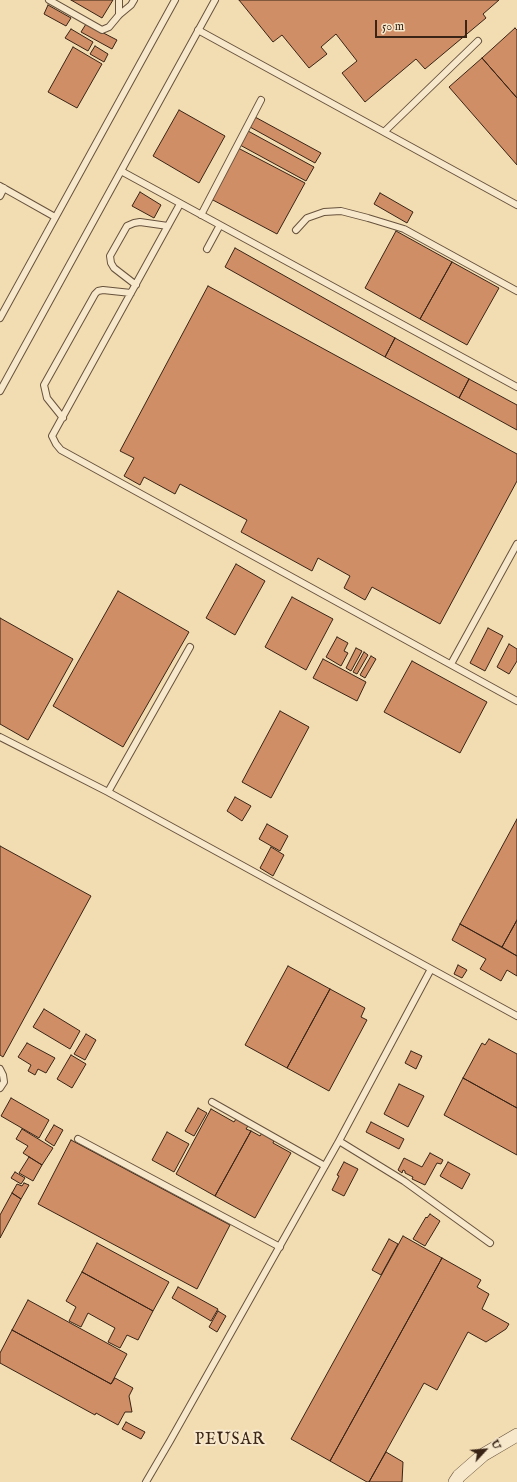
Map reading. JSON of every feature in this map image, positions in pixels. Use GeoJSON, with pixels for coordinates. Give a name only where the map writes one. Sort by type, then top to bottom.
{"type":"FeatureCollection","features":[{"type":"Feature","properties":{"kind":"street"},"geometry":{"type":"LineString","coordinates":[[455,1482],[459,1476],[483,1456],[517,1435]]}},
{"type":"Feature","properties":{"kind":"lane"},"geometry":{"type":"LineString","coordinates":[[49,0],[102,30],[109,27],[134,0]]}},
{"type":"Feature","properties":{"kind":"lane"},"geometry":{"type":"LineString","coordinates":[[119,0],[119,15]]}},
{"type":"Feature","properties":{"kind":"lane"},"geometry":{"type":"LineString","coordinates":[[0,318],[175,0]]}},
{"type":"Feature","properties":{"kind":"lane"},"geometry":{"type":"LineString","coordinates":[[0,391],[215,0]]}},
{"type":"Feature","properties":{"kind":"lane"},"geometry":{"type":"LineString","coordinates":[[198,30],[517,206]]}},
{"type":"Feature","properties":{"kind":"lane"},"geometry":{"type":"LineString","coordinates":[[384,132],[478,41]]}},
{"type":"Feature","properties":{"kind":"lane"},"geometry":{"type":"LineString","coordinates":[[200,214],[261,100]]}},
{"type":"Feature","properties":{"kind":"lane"},"geometry":{"type":"LineString","coordinates":[[121,171],[517,387]]}},
{"type":"Feature","properties":{"kind":"lane"},"geometry":{"type":"LineString","coordinates":[[0,196],[2,187],[56,217]]}},
{"type":"Feature","properties":{"kind":"lane"},"geometry":{"type":"LineString","coordinates":[[180,204],[52,436],[61,450],[517,701]]}},
{"type":"Feature","properties":{"kind":"lane"},"geometry":{"type":"LineString","coordinates":[[296,230],[307,218],[324,212],[342,211],[368,218],[404,230],[517,291]]}},
{"type":"Feature","properties":{"kind":"lane"},"geometry":{"type":"LineString","coordinates":[[136,285],[114,268],[111,263],[110,256],[127,226],[140,222],[168,226]]}},
{"type":"Feature","properties":{"kind":"lane"},"geometry":{"type":"LineString","coordinates":[[207,249],[220,225]]}},
{"type":"Feature","properties":{"kind":"lane"},"geometry":{"type":"LineString","coordinates":[[63,418],[46,398],[44,385],[95,294],[98,291],[103,290],[131,293]]}},
{"type":"Feature","properties":{"kind":"lane"},"geometry":{"type":"LineString","coordinates":[[451,664],[517,544]]}},
{"type":"Feature","properties":{"kind":"lane"},"geometry":{"type":"LineString","coordinates":[[108,792],[190,647]]}},
{"type":"Feature","properties":{"kind":"lane"},"geometry":{"type":"LineString","coordinates":[[0,737],[108,792],[517,1016]]}},
{"type":"Feature","properties":{"kind":"lane"},"geometry":{"type":"LineString","coordinates":[[146,1482],[339,1141],[431,969]]}},
{"type":"Feature","properties":{"kind":"lane"},"geometry":{"type":"LineString","coordinates":[[0,1069],[4,1082],[0,1088]]}},
{"type":"Feature","properties":{"kind":"lane"},"geometry":{"type":"LineString","coordinates":[[212,1102],[325,1166]]}},
{"type":"Feature","properties":{"kind":"lane"},"geometry":{"type":"LineString","coordinates":[[78,1138],[280,1247]]}},
{"type":"Feature","properties":{"kind":"lane"},"geometry":{"type":"LineString","coordinates":[[339,1141],[404,1181],[490,1243]]}},
{"type":"Feature","properties":{"kind":"building"},"geometry":{"type":"Polygon","coordinates":[[[71,0],[113,0],[102,18],[71,0]]]}},
{"type":"Feature","properties":{"kind":"building"},"geometry":{"type":"Polygon","coordinates":[[[239,0],[499,0],[483,14],[486,18],[425,69],[416,59],[365,102],[342,73],[357,61],[336,34],[321,47],[327,54],[309,68],[282,35],[273,42],[239,0]]]}},
{"type":"Feature","properties":{"kind":"building"},"geometry":{"type":"Polygon","coordinates":[[[48,5],[71,18],[66,26],[44,14],[48,5]]]}},
{"type":"Feature","properties":{"kind":"building"},"geometry":{"type":"Polygon","coordinates":[[[86,24],[117,40],[112,49],[81,32],[86,24]]]}},
{"type":"Feature","properties":{"kind":"building"},"geometry":{"type":"Polygon","coordinates":[[[515,28],[517,30],[517,98],[482,58],[515,28]]]}},
{"type":"Feature","properties":{"kind":"building"},"geometry":{"type":"Polygon","coordinates":[[[71,29],[93,42],[88,51],[65,38],[71,29]]]}},
{"type":"Feature","properties":{"kind":"building"},"geometry":{"type":"Polygon","coordinates":[[[95,46],[108,54],[104,62],[90,54],[95,46]]]}},
{"type":"Feature","properties":{"kind":"building"},"geometry":{"type":"Polygon","coordinates":[[[73,47],[102,64],[77,108],[48,92],[73,47]]]}},
{"type":"Feature","properties":{"kind":"building"},"geometry":{"type":"Polygon","coordinates":[[[482,58],[517,98],[517,165],[449,87],[482,58]]]}},
{"type":"Feature","properties":{"kind":"building"},"geometry":{"type":"Polygon","coordinates":[[[179,110],[225,136],[199,183],[153,156],[179,110]]]}},
{"type":"Feature","properties":{"kind":"building"},"geometry":{"type":"Polygon","coordinates":[[[255,117],[321,153],[315,163],[250,127],[255,117]]]}},
{"type":"Feature","properties":{"kind":"building"},"geometry":{"type":"Polygon","coordinates":[[[248,131],[314,167],[306,181],[240,145],[248,131]]]}},
{"type":"Feature","properties":{"kind":"building"},"geometry":{"type":"Polygon","coordinates":[[[238,148],[305,183],[277,234],[211,199],[238,148]]]}},
{"type":"Feature","properties":{"kind":"building"},"geometry":{"type":"Polygon","coordinates":[[[140,192],[161,205],[154,218],[132,206],[140,192]]]}},
{"type":"Feature","properties":{"kind":"building"},"geometry":{"type":"Polygon","coordinates":[[[380,193],[413,212],[407,223],[374,204],[380,193]]]}},
{"type":"Feature","properties":{"kind":"building"},"geometry":{"type":"Polygon","coordinates":[[[396,231],[452,262],[420,319],[365,288],[396,231]]]}},
{"type":"Feature","properties":{"kind":"building"},"geometry":{"type":"Polygon","coordinates":[[[235,248],[395,338],[385,357],[225,267],[235,248]]]}},
{"type":"Feature","properties":{"kind":"building"},"geometry":{"type":"Polygon","coordinates":[[[452,262],[499,288],[467,345],[420,319],[452,262]]]}},
{"type":"Feature","properties":{"kind":"building"},"geometry":{"type":"Polygon","coordinates":[[[208,286],[517,454],[517,481],[440,624],[372,587],[365,600],[344,588],[350,576],[318,558],[312,571],[241,532],[247,520],[180,484],[175,494],[144,477],[140,485],[124,476],[134,458],[120,451],[208,286]]]}},
{"type":"Feature","properties":{"kind":"building"},"geometry":{"type":"Polygon","coordinates":[[[395,338],[469,379],[459,398],[385,357],[395,338]]]}},
{"type":"Feature","properties":{"kind":"building"},"geometry":{"type":"Polygon","coordinates":[[[469,379],[517,405],[517,430],[459,398],[469,379]]]}},
{"type":"Feature","properties":{"kind":"building"},"geometry":{"type":"Polygon","coordinates":[[[236,564],[265,581],[235,635],[206,618],[236,564]]]}},
{"type":"Feature","properties":{"kind":"building"},"geometry":{"type":"Polygon","coordinates":[[[118,591],[189,632],[123,747],[53,706],[118,591]]]}},
{"type":"Feature","properties":{"kind":"building"},"geometry":{"type":"Polygon","coordinates":[[[292,597],[333,619],[306,670],[265,647],[292,597]]]}},
{"type":"Feature","properties":{"kind":"building"},"geometry":{"type":"Polygon","coordinates":[[[0,618],[73,659],[28,740],[0,724],[0,618]]]}},
{"type":"Feature","properties":{"kind":"building"},"geometry":{"type":"Polygon","coordinates":[[[488,628],[503,636],[485,671],[470,663],[488,628]]]}},
{"type":"Feature","properties":{"kind":"building"},"geometry":{"type":"Polygon","coordinates":[[[337,637],[348,643],[344,651],[348,653],[341,666],[326,657],[337,637]]]}},
{"type":"Feature","properties":{"kind":"building"},"geometry":{"type":"Polygon","coordinates":[[[509,644],[517,649],[517,661],[509,674],[497,667],[509,644]]]}},
{"type":"Feature","properties":{"kind":"building"},"geometry":{"type":"Polygon","coordinates":[[[356,648],[362,651],[351,671],[346,668],[356,648]]]}},
{"type":"Feature","properties":{"kind":"building"},"geometry":{"type":"Polygon","coordinates":[[[364,652],[368,655],[357,674],[353,672],[364,652]]]}},
{"type":"Feature","properties":{"kind":"building"},"geometry":{"type":"Polygon","coordinates":[[[371,656],[376,659],[365,678],[360,675],[371,656]]]}},
{"type":"Feature","properties":{"kind":"building"},"geometry":{"type":"Polygon","coordinates":[[[323,659],[366,682],[357,701],[313,678],[323,659]]]}},
{"type":"Feature","properties":{"kind":"building"},"geometry":{"type":"Polygon","coordinates":[[[412,661],[487,702],[460,753],[384,712],[412,661]]]}},
{"type":"Feature","properties":{"kind":"building"},"geometry":{"type":"Polygon","coordinates":[[[280,711],[309,727],[271,798],[242,782],[280,711]]]}},
{"type":"Feature","properties":{"kind":"building"},"geometry":{"type":"Polygon","coordinates":[[[235,797],[251,806],[242,821],[227,811],[235,797]]]}},
{"type":"Feature","properties":{"kind":"building"},"geometry":{"type":"Polygon","coordinates":[[[517,819],[517,920],[502,947],[460,924],[517,819]]]}},
{"type":"Feature","properties":{"kind":"building"},"geometry":{"type":"Polygon","coordinates":[[[267,824],[288,836],[280,851],[259,839],[267,824]]]}},
{"type":"Feature","properties":{"kind":"building"},"geometry":{"type":"Polygon","coordinates":[[[0,846],[91,896],[3,1057],[0,1055],[0,846]]]}},
{"type":"Feature","properties":{"kind":"building"},"geometry":{"type":"Polygon","coordinates":[[[271,847],[284,855],[273,876],[260,868],[271,847]]]}},
{"type":"Feature","properties":{"kind":"building"},"geometry":{"type":"Polygon","coordinates":[[[517,920],[517,956],[502,947],[517,920]]]}},
{"type":"Feature","properties":{"kind":"building"},"geometry":{"type":"Polygon","coordinates":[[[460,924],[517,956],[517,976],[507,970],[501,981],[480,969],[486,959],[452,940],[460,924]]]}},
{"type":"Feature","properties":{"kind":"building"},"geometry":{"type":"Polygon","coordinates":[[[458,965],[467,970],[462,978],[454,974],[458,965]]]}},
{"type":"Feature","properties":{"kind":"building"},"geometry":{"type":"Polygon","coordinates":[[[288,966],[330,989],[287,1068],[245,1045],[288,966]]]}},
{"type":"Feature","properties":{"kind":"building"},"geometry":{"type":"Polygon","coordinates":[[[330,989],[365,1008],[361,1017],[367,1020],[329,1091],[287,1068],[330,989]]]}},
{"type":"Feature","properties":{"kind":"building"},"geometry":{"type":"Polygon","coordinates":[[[44,1009],[80,1031],[70,1049],[33,1027],[44,1009]]]}},
{"type":"Feature","properties":{"kind":"building"},"geometry":{"type":"Polygon","coordinates":[[[86,1034],[96,1040],[85,1060],[74,1054],[86,1034]]]}},
{"type":"Feature","properties":{"kind":"building"},"geometry":{"type":"Polygon","coordinates":[[[489,1039],[517,1054],[517,1108],[463,1078],[482,1043],[485,1045],[489,1039]]]}},
{"type":"Feature","properties":{"kind":"building"},"geometry":{"type":"Polygon","coordinates":[[[27,1043],[55,1058],[46,1073],[38,1069],[35,1075],[28,1071],[31,1065],[18,1057],[27,1043]]]}},
{"type":"Feature","properties":{"kind":"building"},"geometry":{"type":"Polygon","coordinates":[[[411,1051],[422,1056],[416,1069],[405,1063],[411,1051]]]}},
{"type":"Feature","properties":{"kind":"building"},"geometry":{"type":"Polygon","coordinates":[[[71,1055],[86,1064],[72,1088],[57,1079],[71,1055]]]}},
{"type":"Feature","properties":{"kind":"building"},"geometry":{"type":"Polygon","coordinates":[[[463,1078],[517,1108],[517,1155],[444,1115],[463,1078]]]}},
{"type":"Feature","properties":{"kind":"building"},"geometry":{"type":"Polygon","coordinates":[[[399,1084],[424,1096],[408,1127],[384,1114],[399,1084]]]}},
{"type":"Feature","properties":{"kind":"building"},"geometry":{"type":"Polygon","coordinates":[[[11,1098],[49,1120],[39,1138],[1,1116],[11,1098]]]}},
{"type":"Feature","properties":{"kind":"building"},"geometry":{"type":"Polygon","coordinates":[[[198,1108],[207,1113],[194,1136],[185,1131],[198,1108]]]}},
{"type":"Feature","properties":{"kind":"building"},"geometry":{"type":"Polygon","coordinates":[[[211,1109],[234,1122],[236,1119],[248,1126],[246,1129],[251,1131],[215,1196],[176,1174],[211,1109]]]}},
{"type":"Feature","properties":{"kind":"building"},"geometry":{"type":"Polygon","coordinates":[[[371,1122],[404,1139],[399,1149],[366,1132],[371,1122]]]}},
{"type":"Feature","properties":{"kind":"building"},"geometry":{"type":"Polygon","coordinates":[[[54,1125],[63,1130],[54,1146],[45,1140],[54,1125]]]}},
{"type":"Feature","properties":{"kind":"building"},"geometry":{"type":"Polygon","coordinates":[[[22,1129],[53,1148],[42,1165],[23,1153],[28,1146],[16,1139],[22,1129]]]}},
{"type":"Feature","properties":{"kind":"building"},"geometry":{"type":"Polygon","coordinates":[[[251,1131],[260,1136],[262,1133],[274,1140],[273,1143],[291,1153],[255,1218],[215,1196],[251,1131]]]}},
{"type":"Feature","properties":{"kind":"building"},"geometry":{"type":"Polygon","coordinates":[[[167,1132],[189,1144],[174,1172],[152,1160],[167,1132]]]}},
{"type":"Feature","properties":{"kind":"building"},"geometry":{"type":"Polygon","coordinates":[[[71,1140],[230,1225],[197,1289],[38,1204],[71,1140]]]}},
{"type":"Feature","properties":{"kind":"building"},"geometry":{"type":"Polygon","coordinates":[[[430,1153],[443,1160],[441,1164],[437,1163],[425,1185],[412,1179],[413,1177],[405,1173],[405,1171],[403,1170],[402,1173],[398,1170],[404,1158],[422,1167],[430,1153]]]}},
{"type":"Feature","properties":{"kind":"building"},"geometry":{"type":"Polygon","coordinates":[[[29,1157],[42,1165],[33,1181],[19,1173],[29,1157]]]}},
{"type":"Feature","properties":{"kind":"building"},"geometry":{"type":"Polygon","coordinates":[[[344,1162],[358,1169],[344,1196],[332,1190],[339,1176],[337,1175],[344,1162]]]}},
{"type":"Feature","properties":{"kind":"building"},"geometry":{"type":"Polygon","coordinates":[[[448,1162],[470,1174],[462,1189],[440,1176],[448,1162]]]}},
{"type":"Feature","properties":{"kind":"building"},"geometry":{"type":"Polygon","coordinates":[[[15,1172],[25,1178],[21,1184],[11,1178],[15,1172]]]}},
{"type":"Feature","properties":{"kind":"building"},"geometry":{"type":"Polygon","coordinates":[[[24,1183],[29,1185],[21,1199],[12,1193],[17,1184],[22,1186],[24,1183]]]}},
{"type":"Feature","properties":{"kind":"building"},"geometry":{"type":"Polygon","coordinates":[[[12,1193],[21,1199],[0,1238],[0,1215],[12,1193]]]}},
{"type":"Feature","properties":{"kind":"building"},"geometry":{"type":"Polygon","coordinates":[[[430,1214],[440,1221],[425,1246],[413,1239],[426,1217],[427,1218],[430,1214]]]}},
{"type":"Feature","properties":{"kind":"building"},"geometry":{"type":"Polygon","coordinates":[[[403,1236],[442,1258],[330,1461],[291,1439],[403,1236]]]}},
{"type":"Feature","properties":{"kind":"building"},"geometry":{"type":"Polygon","coordinates":[[[389,1239],[398,1244],[381,1275],[372,1270],[389,1239]]]}},
{"type":"Feature","properties":{"kind":"building"},"geometry":{"type":"Polygon","coordinates":[[[97,1243],[169,1282],[153,1311],[82,1272],[97,1243]]]}},
{"type":"Feature","properties":{"kind":"building"},"geometry":{"type":"Polygon","coordinates":[[[442,1258],[481,1280],[477,1287],[489,1294],[482,1309],[509,1324],[506,1329],[486,1342],[468,1332],[437,1390],[424,1383],[369,1482],[367,1482],[330,1461],[442,1258]]]}},
{"type":"Feature","properties":{"kind":"building"},"geometry":{"type":"Polygon","coordinates":[[[82,1272],[153,1311],[138,1340],[127,1335],[120,1348],[108,1342],[115,1328],[88,1313],[81,1327],[69,1321],[76,1307],[66,1301],[82,1272]]]}},
{"type":"Feature","properties":{"kind":"building"},"geometry":{"type":"Polygon","coordinates":[[[178,1287],[218,1309],[211,1321],[172,1298],[178,1287]]]}},
{"type":"Feature","properties":{"kind":"building"},"geometry":{"type":"Polygon","coordinates":[[[28,1300],[127,1354],[111,1384],[12,1330],[28,1300]]]}},
{"type":"Feature","properties":{"kind":"building"},"geometry":{"type":"Polygon","coordinates":[[[218,1311],[226,1316],[217,1332],[209,1327],[218,1311]]]}},
{"type":"Feature","properties":{"kind":"building"},"geometry":{"type":"Polygon","coordinates":[[[12,1330],[111,1384],[115,1378],[133,1388],[129,1396],[132,1412],[125,1412],[118,1425],[96,1413],[95,1415],[0,1363],[0,1353],[12,1330]]]}},
{"type":"Feature","properties":{"kind":"building"},"geometry":{"type":"Polygon","coordinates":[[[126,1422],[145,1432],[141,1439],[122,1429],[126,1422]]]}},
{"type":"Feature","properties":{"kind":"building"},"geometry":{"type":"Polygon","coordinates":[[[386,1452],[403,1462],[402,1482],[369,1482],[386,1452]]]}},
{"type":"Feature","properties":{"kind":"district","name":"PEUSAR"},"geometry":{"type":"Point","coordinates":[230,1441]}}]}
